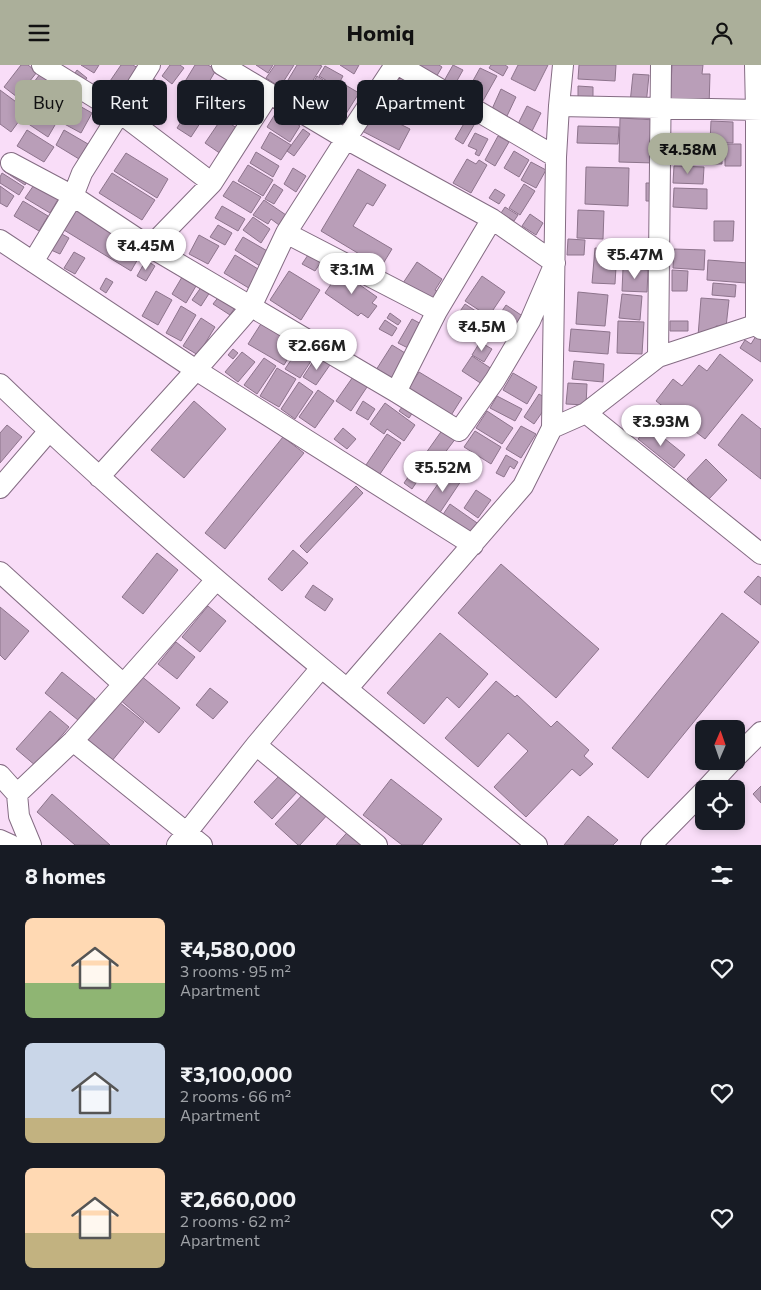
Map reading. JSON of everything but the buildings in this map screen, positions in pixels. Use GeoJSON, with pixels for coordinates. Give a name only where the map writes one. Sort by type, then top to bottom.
{"type":"FeatureCollection","features":[{"type":"Feature","properties":{"kind":"street"},"geometry":{"type":"LineString","coordinates":[[42,65],[92,96]]}},
{"type":"Feature","properties":{"kind":"street"},"geometry":{"type":"LineString","coordinates":[[141,80],[150,65]]}},
{"type":"Feature","properties":{"kind":"street"},"geometry":{"type":"LineString","coordinates":[[222,65],[346,139],[492,219],[555,263]]}},
{"type":"Feature","properties":{"kind":"street"},"geometry":{"type":"LineString","coordinates":[[99,477],[250,307],[286,233],[395,65]]}},
{"type":"Feature","properties":{"kind":"street"},"geometry":{"type":"LineString","coordinates":[[400,65],[556,157]]}},
{"type":"Feature","properties":{"kind":"street"},"geometry":{"type":"LineString","coordinates":[[346,689],[473,545],[522,486],[552,427],[556,157],[563,65]]}},
{"type":"Feature","properties":{"kind":"street"},"geometry":{"type":"LineString","coordinates":[[658,357],[661,65]]}},
{"type":"Feature","properties":{"kind":"street"},"geometry":{"type":"LineString","coordinates":[[552,427],[586,413],[658,357],[759,326],[759,110],[755,65]]}},
{"type":"Feature","properties":{"kind":"street"},"geometry":{"type":"LineString","coordinates":[[150,247],[212,183],[269,94]]}},
{"type":"Feature","properties":{"kind":"street"},"geometry":{"type":"LineString","coordinates":[[559,107],[660,107],[759,110]]}},
{"type":"Feature","properties":{"kind":"street"},"geometry":{"type":"LineString","coordinates":[[33,263],[73,196],[82,173],[112,125]]}},
{"type":"Feature","properties":{"kind":"street"},"geometry":{"type":"LineString","coordinates":[[136,125],[212,183]]}},
{"type":"Feature","properties":{"kind":"street"},"geometry":{"type":"LineString","coordinates":[[11,163],[73,196],[150,247],[459,431],[495,380],[530,321],[555,263]]}},
{"type":"Feature","properties":{"kind":"street"},"geometry":{"type":"LineString","coordinates":[[396,392],[437,311],[492,219]]}},
{"type":"Feature","properties":{"kind":"street"},"geometry":{"type":"LineString","coordinates":[[286,233],[437,311]]}},
{"type":"Feature","properties":{"kind":"street"},"geometry":{"type":"LineString","coordinates":[[0,240],[196,370],[473,545]]}},
{"type":"Feature","properties":{"kind":"street"},"geometry":{"type":"LineString","coordinates":[[0,384],[99,477],[216,580],[346,689],[538,845]]}},
{"type":"Feature","properties":{"kind":"street"},"geometry":{"type":"LineString","coordinates":[[586,413],[761,555]]}},
{"type":"Feature","properties":{"kind":"street"},"geometry":{"type":"LineString","coordinates":[[0,487],[49,431]]}},
{"type":"Feature","properties":{"kind":"street"},"geometry":{"type":"LineString","coordinates":[[0,572],[122,684]]}},
{"type":"Feature","properties":{"kind":"street"},"geometry":{"type":"LineString","coordinates":[[17,795],[73,741],[216,580]]}},
{"type":"Feature","properties":{"kind":"street"},"geometry":{"type":"LineString","coordinates":[[73,741],[189,841],[256,745],[321,668]]}},
{"type":"Feature","properties":{"kind":"street"},"geometry":{"type":"LineString","coordinates":[[745,748],[761,732]]}},
{"type":"Feature","properties":{"kind":"street"},"geometry":{"type":"LineString","coordinates":[[256,745],[377,845]]}},
{"type":"Feature","properties":{"kind":"street"},"geometry":{"type":"LineString","coordinates":[[714,780],[724,770]]}},
{"type":"Feature","properties":{"kind":"street"},"geometry":{"type":"LineString","coordinates":[[0,775],[17,795],[19,816],[31,845]]}},
{"type":"Feature","properties":{"kind":"street"},"geometry":{"type":"LineString","coordinates":[[651,845],[695,800]]}},
{"type":"Feature","properties":{"kind":"street"},"geometry":{"type":"LineString","coordinates":[[0,840],[11,845]]}}]}
